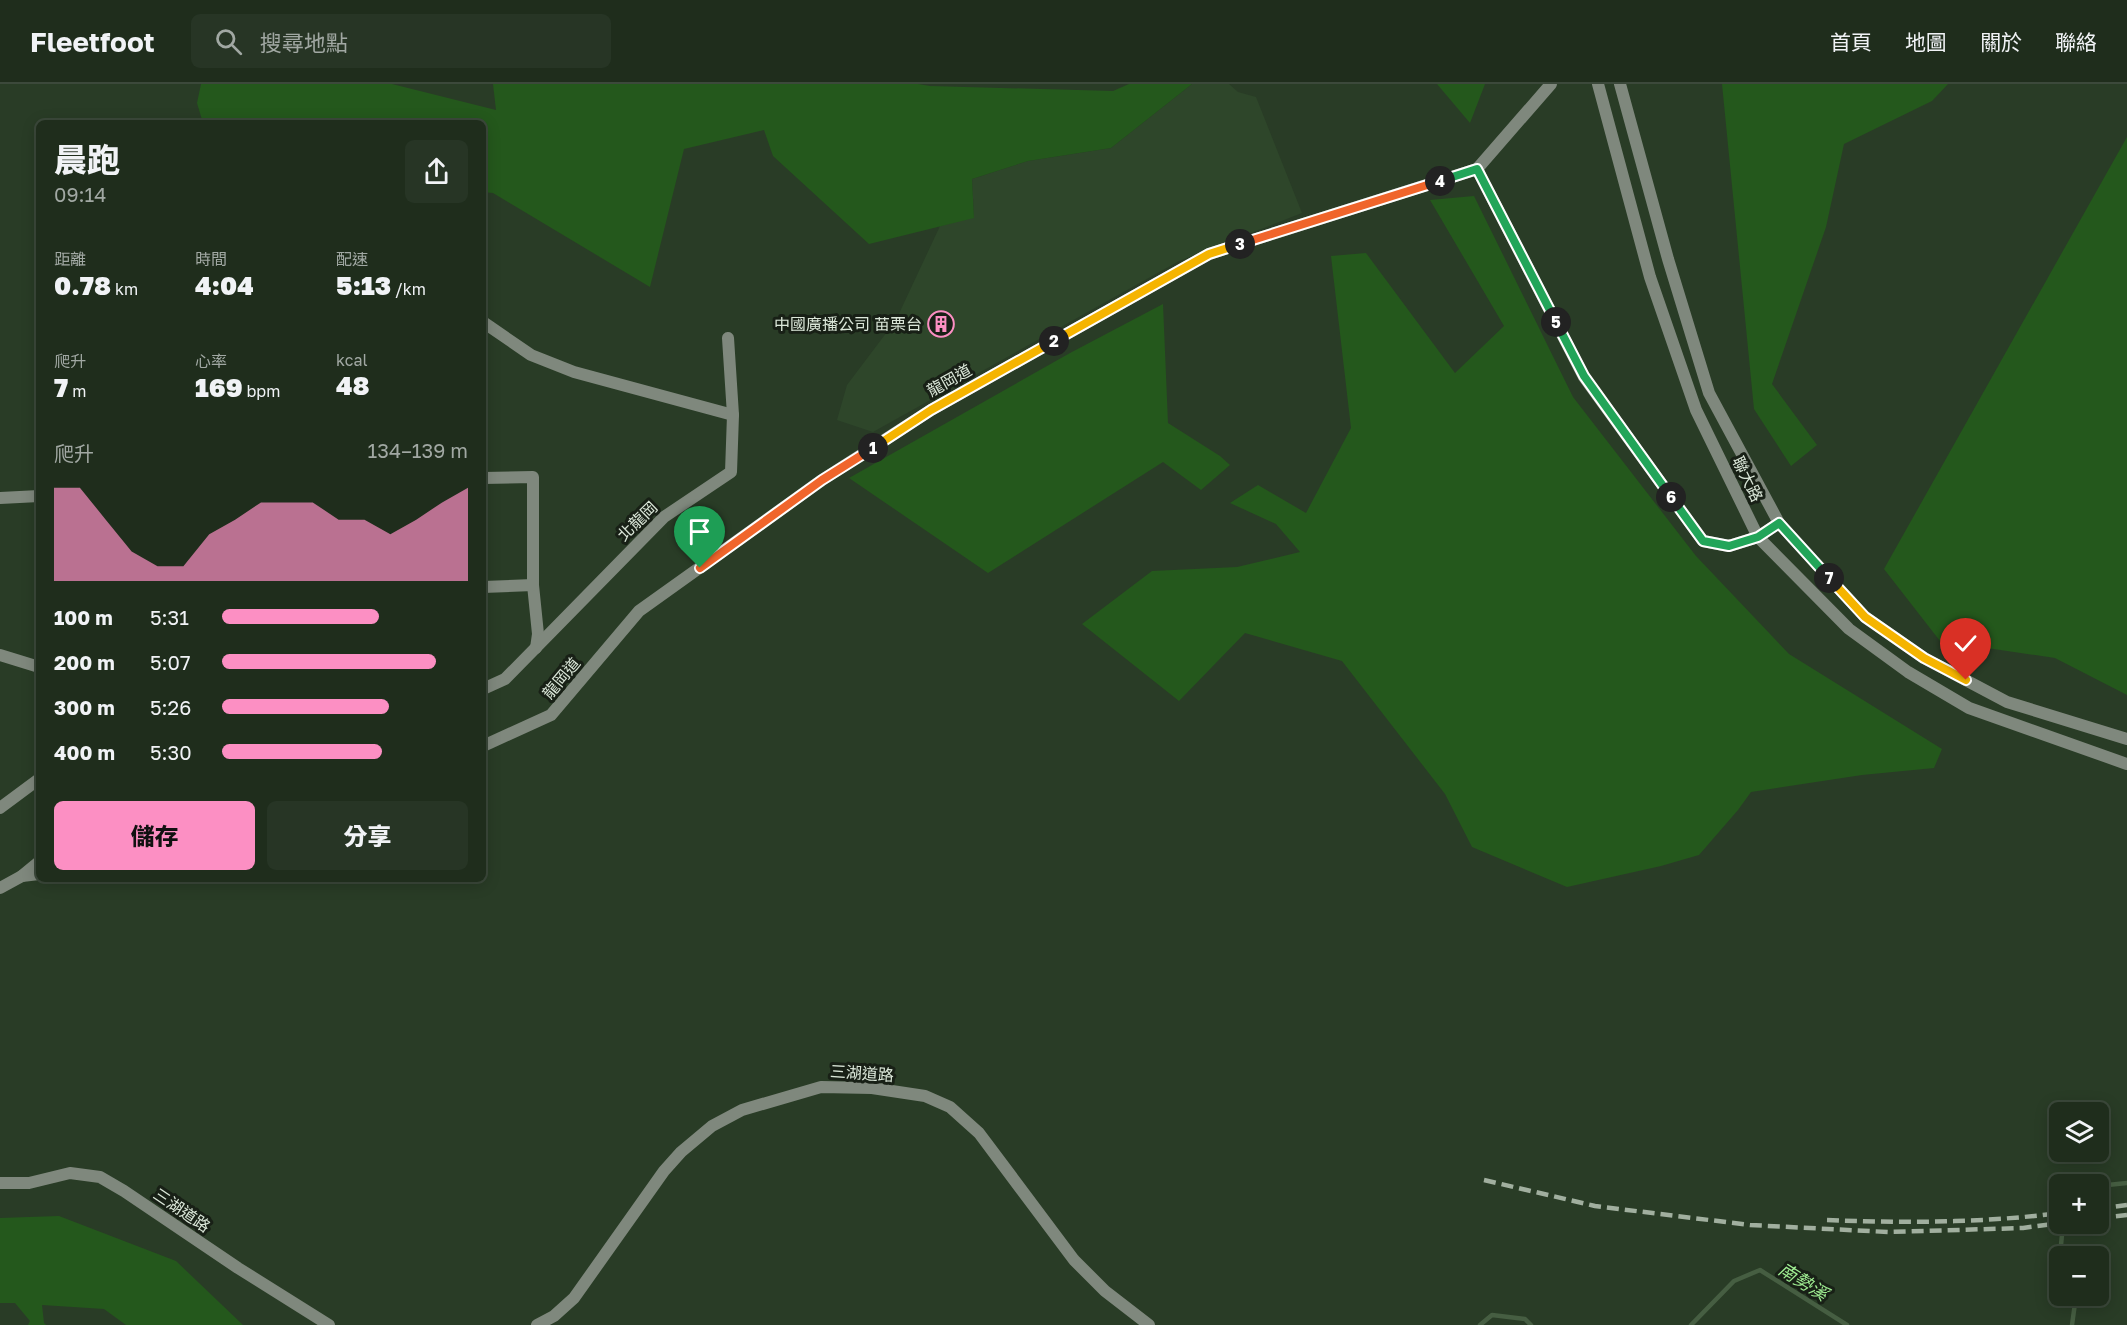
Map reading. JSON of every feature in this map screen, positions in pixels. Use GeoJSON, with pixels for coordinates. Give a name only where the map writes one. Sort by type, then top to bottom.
{"type":"FeatureCollection","features":[{"type":"Feature","properties":{"kind":"street"},"geometry":{"type":"LineString","coordinates":[[1551,84],[1477,169],[1584,376],[1703,541],[1729,546],[1758,537],[1779,523]]}},
{"type":"Feature","properties":{"kind":"street","name":"聯大路"},"geometry":{"type":"LineString","coordinates":[[1598,84],[1650,277],[1696,410],[1758,537],[1849,629],[1908,672],[1969,708],[2127,764]]}},
{"type":"Feature","properties":{"kind":"street","name":"聯大路"},"geometry":{"type":"LineString","coordinates":[[1620,84],[1668,259],[1709,393],[1779,523],[1865,617],[1924,658],[2007,702],[2127,739]]}},
{"type":"Feature","properties":{"kind":"street","name":"龍岡道"},"geometry":{"type":"LineString","coordinates":[[486,745],[551,716],[639,611],[822,480],[931,410],[1209,254],[1477,169]]}},
{"type":"Feature","properties":{"kind":"street"},"geometry":{"type":"LineString","coordinates":[[486,324],[531,355],[574,372],[733,415]]}},
{"type":"Feature","properties":{"kind":"street","name":"北龍岡"},"geometry":{"type":"LineString","coordinates":[[486,688],[505,679],[664,517],[731,472],[733,415],[728,338]]}},
{"type":"Feature","properties":{"kind":"street"},"geometry":{"type":"LineString","coordinates":[[486,478],[533,477],[533,585],[538,634],[536,648]]}},
{"type":"Feature","properties":{"kind":"street"},"geometry":{"type":"LineString","coordinates":[[0,498],[36,496]]}},
{"type":"Feature","properties":{"kind":"street"},"geometry":{"type":"LineString","coordinates":[[486,587],[533,585]]}},
{"type":"Feature","properties":{"kind":"street"},"geometry":{"type":"LineString","coordinates":[[0,655],[36,666]]}},
{"type":"Feature","properties":{"kind":"street"},"geometry":{"type":"LineString","coordinates":[[0,808],[36,781]]}},
{"type":"Feature","properties":{"kind":"street"},"geometry":{"type":"LineString","coordinates":[[0,888],[22,876],[36,864]]}},
{"type":"Feature","properties":{"kind":"street"},"geometry":{"type":"LineString","coordinates":[[22,876],[36,874]]}},
{"type":"Feature","properties":{"kind":"street","name":"三湖道路"},"geometry":{"type":"LineString","coordinates":[[537,1325],[554,1316],[574,1298],[664,1171],[681,1152],[712,1126],[742,1110],[821,1087],[872,1088],[925,1096],[950,1107],[979,1133],[1074,1260],[1105,1291],[1149,1325]]}},
{"type":"Feature","properties":{"kind":"street","name":"三湖道路"},"geometry":{"type":"LineString","coordinates":[[0,1184],[29,1183],[70,1173],[100,1177],[329,1325]]}},
{"type":"Feature","properties":{"kind":"shaded area"},"geometry":{"type":"Polygon","coordinates":[[[1192,84],[1229,84],[1238,92],[1256,97],[1302,213],[1179,261],[873,432],[837,420],[847,385],[896,320],[940,226],[974,217],[972,179],[1028,161],[1111,148],[1192,84]]]}},
{"type":"Feature","properties":{"kind":"green space"},"geometry":{"type":"Polygon","coordinates":[[[201,84],[392,84],[496,110],[493,84],[918,84],[1113,91],[1129,84],[1192,84],[1111,148],[1028,161],[972,179],[974,218],[869,244],[773,156],[764,130],[684,149],[650,287],[493,193],[486,192],[486,120],[202,120],[197,103],[201,84]]]}},
{"type":"Feature","properties":{"kind":"green space"},"geometry":{"type":"Polygon","coordinates":[[[1437,84],[1485,84],[1470,123],[1437,84]]]}},
{"type":"Feature","properties":{"kind":"green space"},"geometry":{"type":"Polygon","coordinates":[[[1722,84],[1948,84],[1932,101],[1844,144],[1826,227],[1772,384],[1817,445],[1791,466],[1754,409],[1722,84]]]}},
{"type":"Feature","properties":{"kind":"green space"},"geometry":{"type":"Polygon","coordinates":[[[2127,137],[2127,695],[2055,658],[1940,641],[1884,569],[2127,137]]]}},
{"type":"Feature","properties":{"kind":"green space"},"geometry":{"type":"Polygon","coordinates":[[[1474,196],[1573,397],[1696,556],[1789,654],[1942,749],[1934,768],[1862,775],[1751,792],[1699,855],[1567,887],[1472,847],[1445,794],[1342,661],[1245,633],[1179,701],[1082,624],[1152,571],[1237,567],[1300,552],[1276,524],[1230,503],[1258,485],[1306,513],[1351,428],[1331,256],[1366,253],[1455,373],[1504,326],[1430,200],[1474,196]]]}},
{"type":"Feature","properties":{"kind":"green space"},"geometry":{"type":"Polygon","coordinates":[[[1163,304],[1168,423],[1220,456],[1230,465],[1201,490],[1163,462],[988,573],[849,478],[1070,353],[1163,304]]]}},
{"type":"Feature","properties":{"kind":"green space"},"geometry":{"type":"Polygon","coordinates":[[[59,1216],[176,1261],[243,1325],[126,1325],[104,1309],[42,1305],[46,1325],[28,1325],[30,1321],[15,1303],[0,1303],[0,1218],[59,1216]]]}},
{"type":"Feature","properties":{"kind":"waterway","name":"南勢溪"},"geometry":{"type":"LineString","coordinates":[[2109,1185],[2127,1183]]}},
{"type":"Feature","properties":{"kind":"waterway","name":"南勢溪"},"geometry":{"type":"LineString","coordinates":[[2062,1234],[2062,1246]]}},
{"type":"Feature","properties":{"kind":"waterway","name":"南勢溪"},"geometry":{"type":"LineString","coordinates":[[1691,1325],[1734,1281],[1760,1270],[1847,1325]]}},
{"type":"Feature","properties":{"kind":"waterway","name":"南勢溪"},"geometry":{"type":"LineString","coordinates":[[2072,1325],[2075,1306]]}},
{"type":"Feature","properties":{"kind":"waterway","name":"南勢溪"},"geometry":{"type":"LineString","coordinates":[[1480,1325],[1492,1315],[1525,1319],[1531,1325]]}},
{"type":"Feature","properties":{"kind":"railway"},"geometry":{"type":"LineString","coordinates":[[1484,1180],[1595,1206],[1750,1225],[1888,1232],[2023,1228],[2049,1224]]}},
{"type":"Feature","properties":{"kind":"railway"},"geometry":{"type":"LineString","coordinates":[[2109,1207],[2127,1205]]}},
{"type":"Feature","properties":{"kind":"railway"},"geometry":{"type":"LineString","coordinates":[[1827,1220],[1944,1221],[2049,1214]]}},
{"type":"Feature","properties":{"kind":"railway"},"geometry":{"type":"LineString","coordinates":[[2109,1217],[2127,1215]]}},
{"type":"Feature","properties":{"kind":"place","name":"中國廣播公司 苗栗台"},"geometry":{"type":"Point","coordinates":[941,324]}},
{"type":"Feature","properties":{"kind":"route"},"geometry":{"type":"LineString","coordinates":[[700,568],[822,480],[931,410],[1209,254],[1477,169],[1584,376],[1703,541],[1729,546],[1758,537],[1779,523],[1865,617],[1924,658],[1966,680]]}}]}
